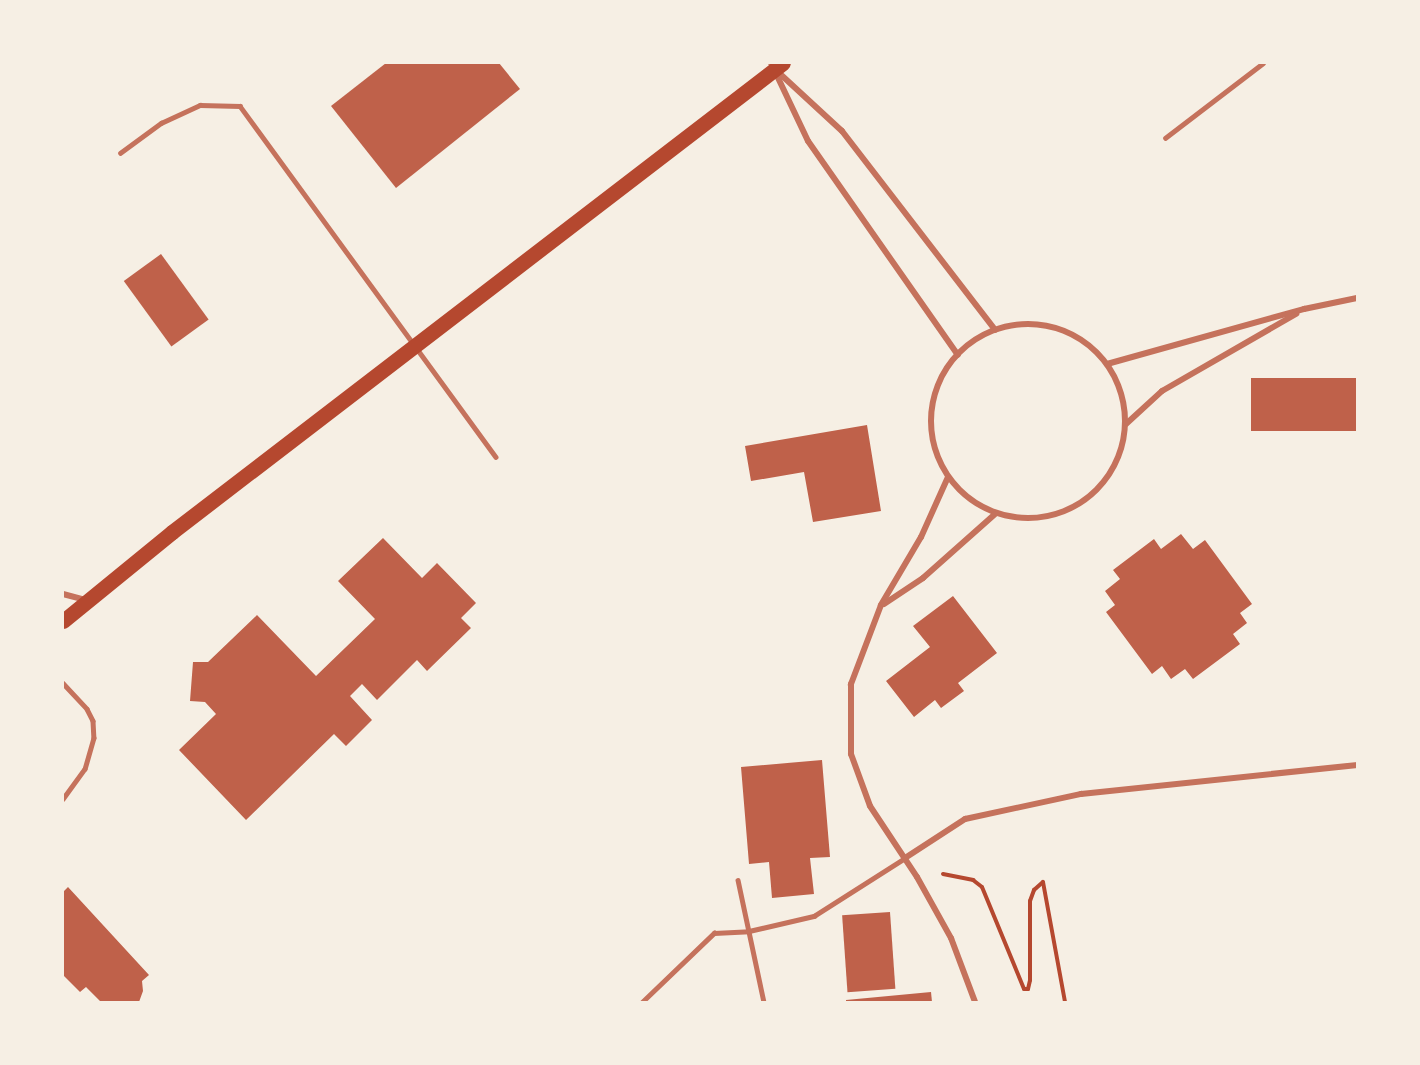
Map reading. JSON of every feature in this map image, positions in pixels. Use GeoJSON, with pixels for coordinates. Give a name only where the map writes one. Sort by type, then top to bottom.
{"type":"FeatureCollection","features":[{"type":"Feature","properties":{"kind":"main road"},"geometry":{"type":"LineString","coordinates":[[63,621],[86,600],[776,65],[796,63]]}},
{"type":"Feature","properties":{"kind":"street"},"geometry":{"type":"LineString","coordinates":[[776,65],[842,131],[995,330]]}},
{"type":"Feature","properties":{"kind":"street"},"geometry":{"type":"LineString","coordinates":[[776,65],[808,141],[958,355]]}},
{"type":"Feature","properties":{"kind":"street"},"geometry":{"type":"LineString","coordinates":[[1107,364],[1304,309],[1357,298]]}},
{"type":"Feature","properties":{"kind":"street"},"geometry":{"type":"LineString","coordinates":[[1126,424],[1162,391],[1304,309]]}},
{"type":"Feature","properties":{"kind":"street"},"geometry":{"type":"LineString","coordinates":[[1020,324],[1045,325],[1068,333],[1090,345],[1107,364],[1121,393],[1126,424],[1120,454],[1106,481],[1083,502],[1056,516],[1025,519],[995,514],[969,499],[948,477],[937,455],[933,439],[932,406],[939,383],[958,355],[971,342],[995,330],[1020,324]]}},
{"type":"Feature","properties":{"kind":"street"},"geometry":{"type":"LineString","coordinates":[[948,477],[921,537],[880,606],[851,684],[851,754],[870,806],[905,858],[951,938],[975,1002]]}},
{"type":"Feature","properties":{"kind":"street"},"geometry":{"type":"LineString","coordinates":[[880,606],[923,578],[995,514]]}},
{"type":"Feature","properties":{"kind":"street"},"geometry":{"type":"LineString","coordinates":[[63,594],[86,600]]}},
{"type":"Feature","properties":{"kind":"street"},"geometry":{"type":"LineString","coordinates":[[905,858],[965,819],[1081,794],[1357,765]]}},
{"type":"Feature","properties":{"kind":"lane"},"geometry":{"type":"LineString","coordinates":[[1165,138],[1263,63]]}},
{"type":"Feature","properties":{"kind":"lane"},"geometry":{"type":"LineString","coordinates":[[120,153],[161,123],[200,105],[240,106],[496,457]]}},
{"type":"Feature","properties":{"kind":"lane"},"geometry":{"type":"LineString","coordinates":[[63,683],[87,709],[93,721],[94,738],[86,769],[63,799]]}},
{"type":"Feature","properties":{"kind":"lane"},"geometry":{"type":"LineString","coordinates":[[642,1002],[714,933],[749,932],[814,916],[905,858]]}},
{"type":"Feature","properties":{"kind":"lane"},"geometry":{"type":"LineString","coordinates":[[738,880],[764,1002]]}},
{"type":"Feature","properties":{"kind":"path"},"geometry":{"type":"LineString","coordinates":[[943,874],[973,880],[982,887],[1024,989],[1028,988],[1030,980],[1030,901],[1034,890],[1043,882],[1065,1002]]}},
{"type":"Feature","properties":{"kind":"building"},"geometry":{"type":"Polygon","coordinates":[[[386,63],[499,63],[520,89],[396,188],[331,106],[386,63]]]}},
{"type":"Feature","properties":{"kind":"building"},"geometry":{"type":"Polygon","coordinates":[[[161,254],[209,320],[171,347],[124,281],[161,254]]]}},
{"type":"Feature","properties":{"kind":"building"},"geometry":{"type":"Polygon","coordinates":[[[1251,378],[1357,378],[1357,431],[1251,431],[1251,378]]]}},
{"type":"Feature","properties":{"kind":"building"},"geometry":{"type":"Polygon","coordinates":[[[867,425],[881,511],[813,522],[804,472],[751,481],[745,446],[867,425]]]}},
{"type":"Feature","properties":{"kind":"building"},"geometry":{"type":"Polygon","coordinates":[[[1181,534],[1193,549],[1205,540],[1252,604],[1240,613],[1247,623],[1233,634],[1240,644],[1193,679],[1185,669],[1171,679],[1162,666],[1152,674],[1106,612],[1115,605],[1105,591],[1120,579],[1113,570],[1154,539],[1161,549],[1181,534]]]}},
{"type":"Feature","properties":{"kind":"building"},"geometry":{"type":"Polygon","coordinates":[[[383,538],[422,578],[437,563],[476,603],[461,618],[471,628],[427,671],[417,660],[377,700],[362,684],[350,696],[372,720],[346,746],[334,734],[246,820],[179,750],[216,714],[205,702],[190,701],[193,662],[208,662],[257,615],[316,676],[375,619],[338,581],[383,538]]]}},
{"type":"Feature","properties":{"kind":"building"},"geometry":{"type":"Polygon","coordinates":[[[953,596],[997,653],[958,683],[964,691],[941,708],[935,700],[914,717],[886,681],[930,647],[913,626],[953,596]]]}},
{"type":"Feature","properties":{"kind":"building"},"geometry":{"type":"Polygon","coordinates":[[[822,760],[830,857],[810,858],[814,894],[772,898],[769,862],[749,864],[741,767],[822,760]]]}},
{"type":"Feature","properties":{"kind":"building"},"geometry":{"type":"Polygon","coordinates":[[[68,887],[149,975],[142,981],[143,991],[139,1002],[101,1002],[86,987],[80,992],[63,975],[63,892],[68,887]]]}},
{"type":"Feature","properties":{"kind":"building"},"geometry":{"type":"Polygon","coordinates":[[[890,912],[895,989],[847,992],[842,915],[890,912]]]}},
{"type":"Feature","properties":{"kind":"building"},"geometry":{"type":"Polygon","coordinates":[[[931,992],[932,1002],[846,1002],[846,1000],[931,992]]]}}]}
